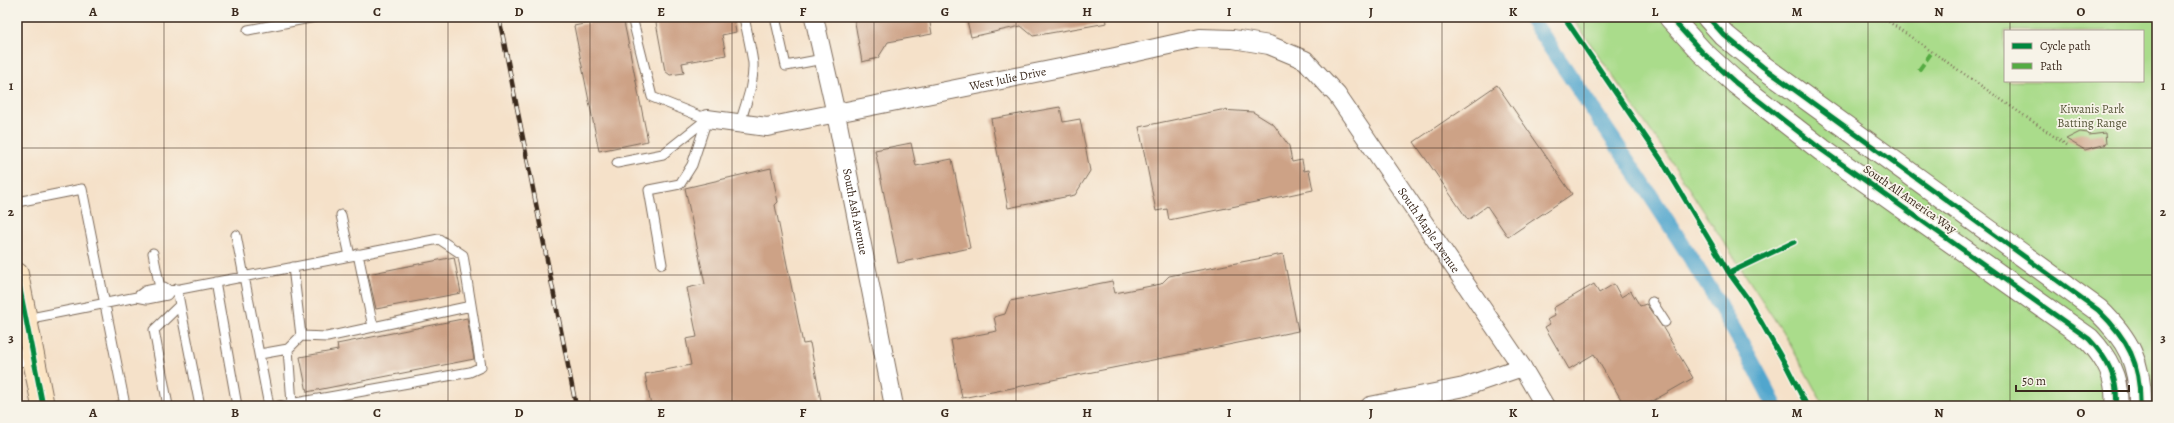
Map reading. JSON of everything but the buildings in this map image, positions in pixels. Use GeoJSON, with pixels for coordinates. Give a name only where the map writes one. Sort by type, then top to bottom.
{"type":"FeatureCollection","features":[{"type":"Feature","properties":{"kind":"main road"},"geometry":{"type":"LineString","coordinates":[[17,274],[26,319],[25,357],[44,406]]}},
{"type":"Feature","properties":{"kind":"street","name":"South Ash Avenue"},"geometry":{"type":"LineString","coordinates":[[814,17],[836,114],[894,406]]}},
{"type":"Feature","properties":{"kind":"street","name":"South All America Way"},"geometry":{"type":"LineString","coordinates":[[1670,17],[1702,52],[1736,83],[1850,169],[2089,339],[2101,352],[2110,366],[2115,389],[2116,406]]}},
{"type":"Feature","properties":{"kind":"street","name":"South All America Way"},"geometry":{"type":"LineString","coordinates":[[1708,17],[1724,35],[1763,67],[2098,310],[2123,338],[2132,353],[2138,372],[2140,406]]}},
{"type":"Feature","properties":{"kind":"street","name":"West Julie Drive"},"geometry":{"type":"LineString","coordinates":[[707,119],[768,127],[1115,57],[1200,38],[1269,45],[1305,60]]}},
{"type":"Feature","properties":{"kind":"street","name":"South Maple Avenue"},"geometry":{"type":"LineString","coordinates":[[1305,60],[1337,95],[1522,367],[1545,406]]}},
{"type":"Feature","properties":{"kind":"street"},"geometry":{"type":"LineString","coordinates":[[1850,169],[1870,145]]}},
{"type":"Feature","properties":{"kind":"street"},"geometry":{"type":"LineString","coordinates":[[1370,406],[1464,387],[1522,367]]}},
{"type":"Feature","properties":{"kind":"lane"},"geometry":{"type":"LineString","coordinates":[[248,30],[314,17]]}},
{"type":"Feature","properties":{"kind":"lane"},"geometry":{"type":"LineString","coordinates":[[632,17],[652,97],[707,119]]}},
{"type":"Feature","properties":{"kind":"lane"},"geometry":{"type":"LineString","coordinates":[[740,123],[750,90],[752,76],[752,62],[744,17]]}},
{"type":"Feature","properties":{"kind":"lane"},"geometry":{"type":"LineString","coordinates":[[775,17],[786,66],[823,59]]}},
{"type":"Feature","properties":{"kind":"lane"},"geometry":{"type":"LineString","coordinates":[[617,163],[663,154],[707,119]]}},
{"type":"Feature","properties":{"kind":"lane"},"geometry":{"type":"LineString","coordinates":[[662,264],[649,190],[680,184],[692,165],[707,119]]}},
{"type":"Feature","properties":{"kind":"lane"},"geometry":{"type":"LineString","coordinates":[[17,202],[82,189],[125,404],[118,406]]}},
{"type":"Feature","properties":{"kind":"lane"},"geometry":{"type":"LineString","coordinates":[[341,215],[354,255],[373,327]]}},
{"type":"Feature","properties":{"kind":"lane"},"geometry":{"type":"LineString","coordinates":[[236,235],[246,276],[269,406]]}},
{"type":"Feature","properties":{"kind":"lane"},"geometry":{"type":"LineString","coordinates":[[26,319],[137,297],[147,299],[167,295],[173,290],[439,239],[463,255],[481,366],[470,372],[279,406]]}},
{"type":"Feature","properties":{"kind":"lane"},"geometry":{"type":"LineString","coordinates":[[153,253],[160,288]]}},
{"type":"Feature","properties":{"kind":"lane"},"geometry":{"type":"LineString","coordinates":[[293,267],[302,336]]}},
{"type":"Feature","properties":{"kind":"lane"},"geometry":{"type":"LineString","coordinates":[[215,282],[236,406]]}},
{"type":"Feature","properties":{"kind":"lane"},"geometry":{"type":"LineString","coordinates":[[137,297],[145,291],[164,287],[173,290],[180,305],[200,406]]}},
{"type":"Feature","properties":{"kind":"lane"},"geometry":{"type":"LineString","coordinates":[[1652,302],[1665,322]]}},
{"type":"Feature","properties":{"kind":"lane"},"geometry":{"type":"LineString","coordinates":[[168,406],[154,330],[180,305]]}},
{"type":"Feature","properties":{"kind":"lane"},"geometry":{"type":"LineString","coordinates":[[260,354],[288,349],[302,336],[327,337],[471,306]]}},
{"type":"Feature","properties":{"kind":"lane"},"geometry":{"type":"LineString","coordinates":[[288,349],[292,404]]}},
{"type":"Feature","properties":{"kind":"path"},"geometry":{"type":"LineString","coordinates":[[1882,17],[2068,146]]}},
{"type":"Feature","properties":{"kind":"green space","name":"Kiwanis Park Batting Range"},"geometry":{"type":"Polygon","coordinates":[[[1572,17],[2157,17],[2157,406],[1824,406],[1786,337],[1661,146],[1572,17]]]}},
{"type":"Feature","properties":{"kind":"waterway"},"geometry":{"type":"LineString","coordinates":[[1530,17],[1690,256],[1720,305],[1775,406]]}},
{"type":"Feature","properties":{"kind":"railway"},"geometry":{"type":"LineString","coordinates":[[499,17],[576,406]]}},
{"type":"Feature","properties":{"kind":"marked path"},"geometry":{"type":"LineString","coordinates":[[1919,70],[1932,52]]}},
{"type":"Feature","properties":{"kind":"cycle path"},"geometry":{"type":"LineString","coordinates":[[1564,17],[1662,161],[1729,273],[1748,299],[1788,369],[1807,406]]}},
{"type":"Feature","properties":{"kind":"cycle path"},"geometry":{"type":"LineString","coordinates":[[1670,17],[1702,52],[1736,83],[1822,150],[2089,339],[2106,361],[2114,378],[2116,387],[2116,406]]}},
{"type":"Feature","properties":{"kind":"cycle path"},"geometry":{"type":"LineString","coordinates":[[1708,17],[1724,35],[1763,67],[2098,310],[2117,331],[2131,353],[2138,377],[2140,406]]}},
{"type":"Feature","properties":{"kind":"cycle path"},"geometry":{"type":"LineString","coordinates":[[1729,273],[1794,242]]}},
{"type":"Feature","properties":{"kind":"cycle path"},"geometry":{"type":"LineString","coordinates":[[17,274],[43,406]]}}]}
